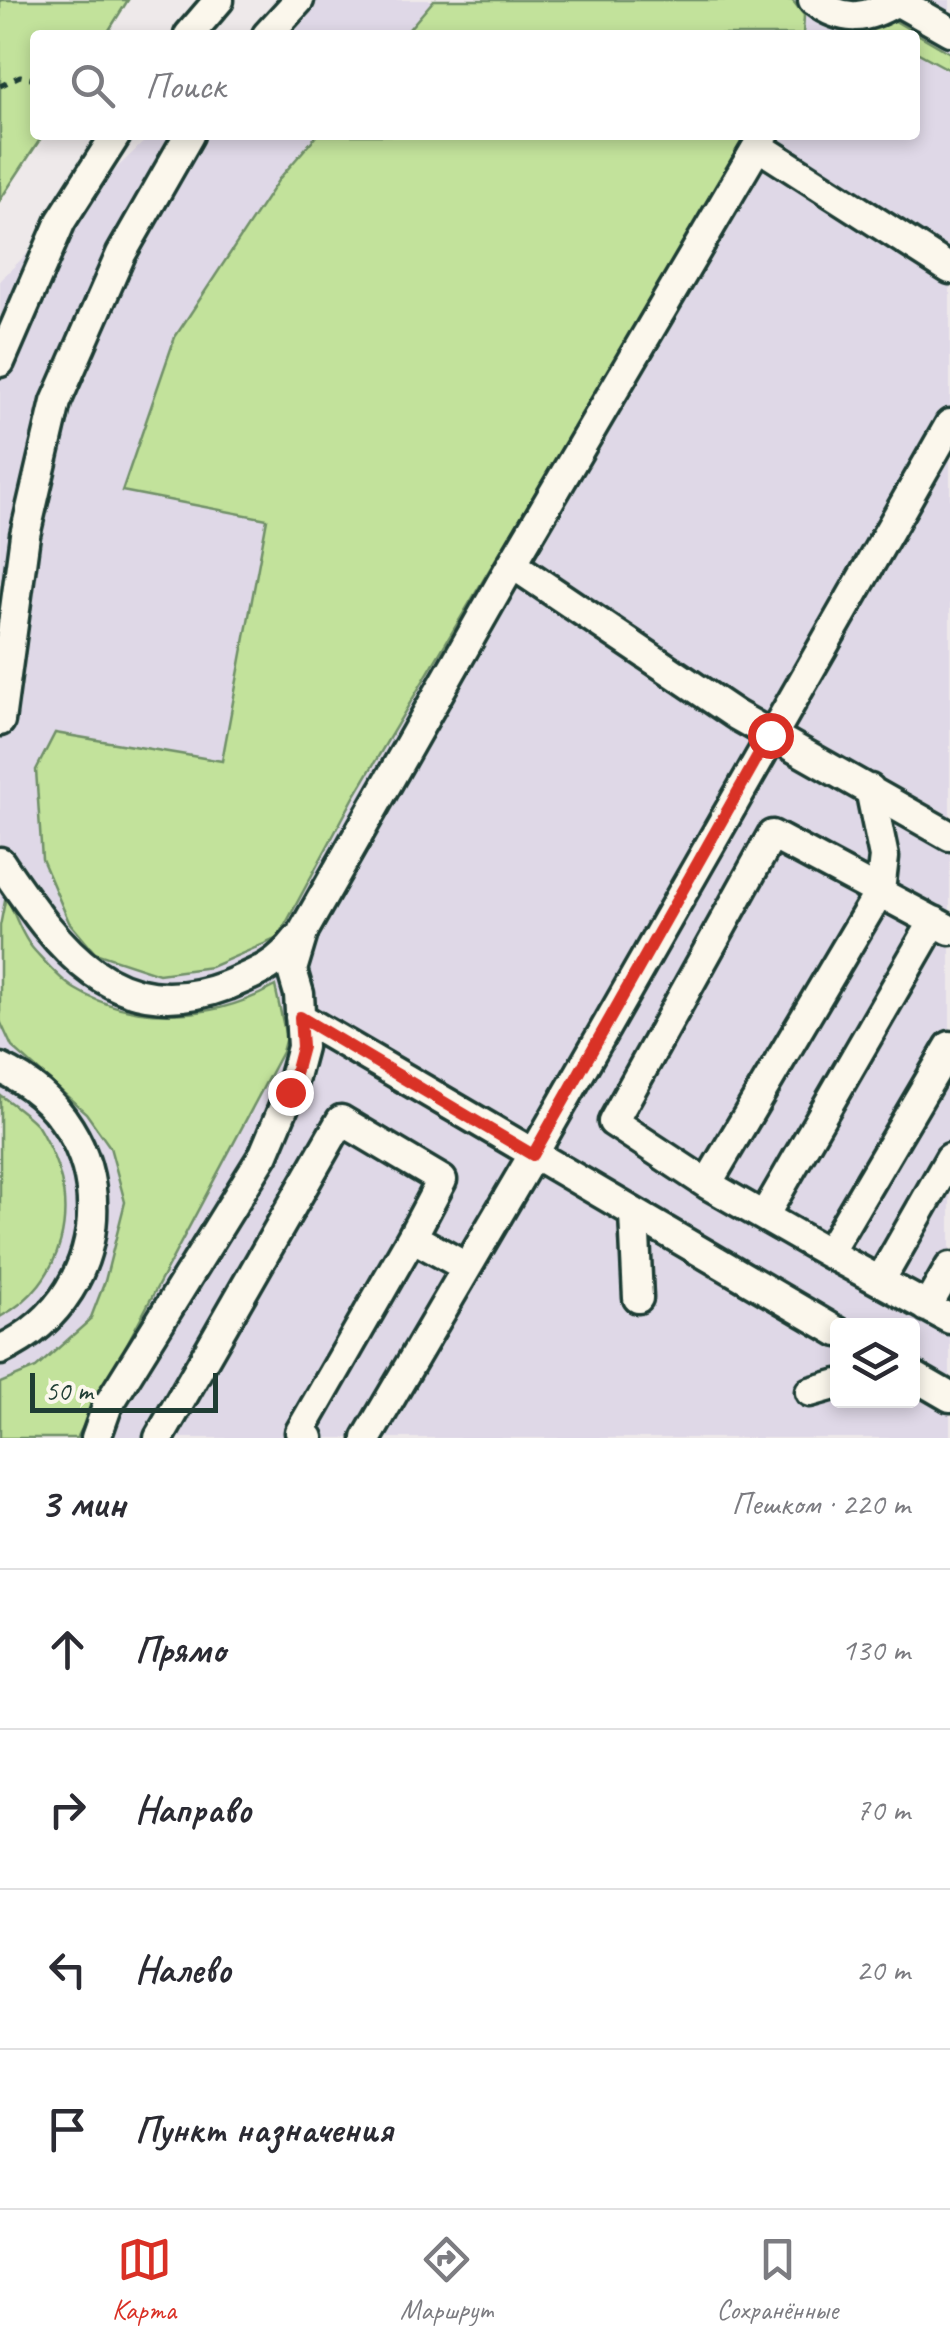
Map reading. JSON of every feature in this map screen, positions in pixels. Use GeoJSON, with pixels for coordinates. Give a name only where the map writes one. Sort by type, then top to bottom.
{"type":"FeatureCollection","features":[{"type":"Feature","properties":{"kind":"street"},"geometry":{"type":"LineString","coordinates":[[193,30],[219,0]]}},
{"type":"Feature","properties":{"kind":"street"},"geometry":{"type":"LineString","coordinates":[[272,30],[298,0]]}},
{"type":"Feature","properties":{"kind":"street"},"geometry":{"type":"LineString","coordinates":[[821,16],[875,13],[898,0],[950,32]]}},
{"type":"Feature","properties":{"kind":"street"},"geometry":{"type":"LineString","coordinates":[[927,0],[950,14]]}},
{"type":"Feature","properties":{"kind":"street"},"geometry":{"type":"LineString","coordinates":[[0,362],[18,313],[62,220],[113,140]]}},
{"type":"Feature","properties":{"kind":"street"},"geometry":{"type":"LineString","coordinates":[[0,721],[27,522],[56,402],[121,254],[186,140]]}},
{"type":"Feature","properties":{"kind":"street"},"geometry":{"type":"LineString","coordinates":[[0,862],[48,932],[92,974],[128,991],[204,994],[279,962],[304,930],[512,564],[761,140],[950,270]]}},
{"type":"Feature","properties":{"kind":"street"},"geometry":{"type":"LineString","coordinates":[[367,1438],[950,424]]}},
{"type":"Feature","properties":{"kind":"street"},"geometry":{"type":"LineString","coordinates":[[512,564],[770,735],[950,836]]}},
{"type":"Feature","properties":{"kind":"street"},"geometry":{"type":"LineString","coordinates":[[707,1184],[880,891],[884,857],[870,789]]}},
{"type":"Feature","properties":{"kind":"street"},"geometry":{"type":"LineString","coordinates":[[764,1216],[942,926],[772,835],[614,1122],[707,1184],[828,1253],[939,1313],[950,1267]]}},
{"type":"Feature","properties":{"kind":"street"},"geometry":{"type":"LineString","coordinates":[[96,1438],[107,1408],[264,1154],[298,1070],[302,1047],[299,994],[292,970],[304,930]]}},
{"type":"Feature","properties":{"kind":"street"},"geometry":{"type":"LineString","coordinates":[[300,1017],[830,1327]]}},
{"type":"Feature","properties":{"kind":"street"},"geometry":{"type":"LineString","coordinates":[[828,1253],[950,1046]]}},
{"type":"Feature","properties":{"kind":"street"},"geometry":{"type":"LineString","coordinates":[[0,1068],[44,1096],[68,1124],[84,1158],[93,1214],[87,1251],[62,1301],[36,1328],[0,1350]]}},
{"type":"Feature","properties":{"kind":"street"},"geometry":{"type":"LineString","coordinates":[[159,1438],[341,1120],[442,1180],[302,1436]]}},
{"type":"Feature","properties":{"kind":"street"},"geometry":{"type":"LineString","coordinates":[[880,1281],[950,1158]]}},
{"type":"Feature","properties":{"kind":"street"},"geometry":{"type":"LineString","coordinates":[[634,1214],[638,1298]]}},
{"type":"Feature","properties":{"kind":"street"},"geometry":{"type":"LineString","coordinates":[[412,1236],[466,1267]]}},
{"type":"Feature","properties":{"kind":"street"},"geometry":{"type":"LineString","coordinates":[[920,1380],[950,1397]]}},
{"type":"Feature","properties":{"kind":"street"},"geometry":{"type":"LineString","coordinates":[[810,1392],[830,1386]]}},
{"type":"Feature","properties":{"kind":"path"},"geometry":{"type":"LineString","coordinates":[[0,86],[20,76],[30,78]]}},
{"type":"Feature","properties":{"kind":"shaded area"},"geometry":{"type":"Polygon","coordinates":[[[292,0],[950,0],[950,1438],[0,1438],[0,280],[146,140],[920,140],[920,30],[260,30],[292,0]]]}},
{"type":"Feature","properties":{"kind":"green space"},"geometry":{"type":"Polygon","coordinates":[[[0,0],[128,0],[109,30],[30,30],[30,140],[40,140],[0,200],[0,0]]]}},
{"type":"Feature","properties":{"kind":"green space"},"geometry":{"type":"Polygon","coordinates":[[[434,0],[792,0],[804,15],[803,30],[408,30],[434,0]]]}},
{"type":"Feature","properties":{"kind":"green space"},"geometry":{"type":"Polygon","coordinates":[[[895,21],[910,30],[850,30],[895,21]]]}},
{"type":"Feature","properties":{"kind":"green space"},"geometry":{"type":"Polygon","coordinates":[[[920,36],[950,53],[950,70],[920,54],[920,36]]]}},
{"type":"Feature","properties":{"kind":"green space"},"geometry":{"type":"Polygon","coordinates":[[[313,140],[745,141],[354,797],[278,938],[211,967],[159,974],[95,953],[69,922],[42,859],[36,770],[55,733],[222,761],[267,519],[122,491],[175,337],[279,179],[313,140]]]}},
{"type":"Feature","properties":{"kind":"green space"},"geometry":{"type":"Polygon","coordinates":[[[6,896],[30,945],[59,977],[98,1001],[123,1009],[175,1014],[227,1006],[275,986],[286,1037],[282,1052],[77,1438],[0,1438],[0,1383],[36,1368],[90,1320],[105,1281],[125,1202],[110,1147],[86,1113],[12,1047],[0,1021],[0,926],[6,896]]]}},
{"type":"Feature","properties":{"kind":"green space"},"geometry":{"type":"Polygon","coordinates":[[[0,1095],[38,1126],[58,1169],[64,1218],[52,1264],[22,1302],[0,1317],[0,1095]]]}},
{"type":"Feature","properties":{"kind":"route"},"geometry":{"type":"LineString","coordinates":[[290,1092],[302,1047],[300,1017],[533,1155],[770,735]]}}]}
